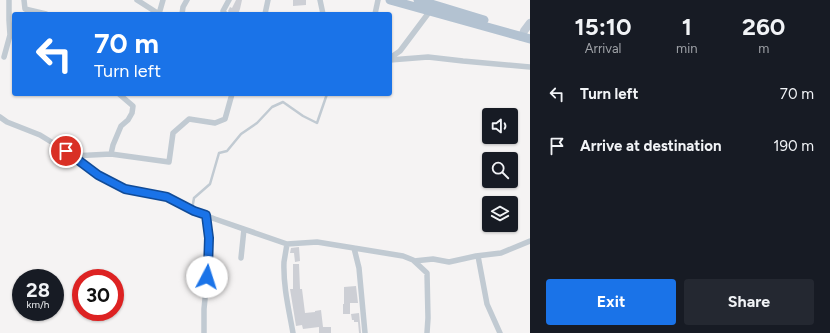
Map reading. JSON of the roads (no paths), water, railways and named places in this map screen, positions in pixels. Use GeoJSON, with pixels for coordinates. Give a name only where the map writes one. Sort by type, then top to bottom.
{"type":"FeatureCollection","features":[{"type":"Feature","properties":{"kind":"main road"},"geometry":{"type":"LineString","coordinates":[[390,0],[526,35]]}},
{"type":"Feature","properties":{"kind":"main road"},"geometry":{"type":"LineString","coordinates":[[418,0],[526,35]]}},
{"type":"Feature","properties":{"kind":"main road"},"geometry":{"type":"LineString","coordinates":[[526,35],[530,23]]}},
{"type":"Feature","properties":{"kind":"street"},"geometry":{"type":"LineString","coordinates":[[4,57],[10,35],[10,0]]}},
{"type":"Feature","properties":{"kind":"street"},"geometry":{"type":"LineString","coordinates":[[24,0],[25,9],[38,12]]}},
{"type":"Feature","properties":{"kind":"street"},"geometry":{"type":"LineString","coordinates":[[137,0],[156,12]]}},
{"type":"Feature","properties":{"kind":"street"},"geometry":{"type":"LineString","coordinates":[[160,12],[163,0]]}},
{"type":"Feature","properties":{"kind":"street"},"geometry":{"type":"LineString","coordinates":[[182,12],[187,0]]}},
{"type":"Feature","properties":{"kind":"street"},"geometry":{"type":"LineString","coordinates":[[223,12],[229,0]]}},
{"type":"Feature","properties":{"kind":"street"},"geometry":{"type":"LineString","coordinates":[[265,12],[268,0]]}},
{"type":"Feature","properties":{"kind":"street"},"geometry":{"type":"LineString","coordinates":[[320,0],[323,12]]}},
{"type":"Feature","properties":{"kind":"street"},"geometry":{"type":"LineString","coordinates":[[375,12],[378,0]]}},
{"type":"Feature","properties":{"kind":"street"},"geometry":{"type":"LineString","coordinates":[[392,57],[400,51],[430,11]]}},
{"type":"Feature","properties":{"kind":"street"},"geometry":{"type":"LineString","coordinates":[[392,59],[428,57],[530,67]]}},
{"type":"Feature","properties":{"kind":"street"},"geometry":{"type":"LineString","coordinates":[[111,154],[121,126],[128,120],[132,113],[133,106],[121,96]]}},
{"type":"Feature","properties":{"kind":"street"},"geometry":{"type":"LineString","coordinates":[[72,156],[111,154],[169,162],[173,133],[188,119],[215,123],[225,119],[231,96]]}},
{"type":"Feature","properties":{"kind":"street"},"geometry":{"type":"LineString","coordinates":[[0,117],[7,122],[40,135],[98,175],[125,189],[167,197],[192,210],[287,244],[317,242],[403,256],[414,261],[427,273],[427,333]]}},
{"type":"Feature","properties":{"kind":"street"},"geometry":{"type":"LineString","coordinates":[[204,333],[204,309],[209,238],[206,215]]}},
{"type":"Feature","properties":{"kind":"street"},"geometry":{"type":"LineString","coordinates":[[241,258],[244,229]]}},
{"type":"Feature","properties":{"kind":"street"},"geometry":{"type":"LineString","coordinates":[[414,261],[433,259],[449,262],[501,253],[530,241]]}},
{"type":"Feature","properties":{"kind":"street"},"geometry":{"type":"LineString","coordinates":[[287,244],[284,261],[284,279],[293,333]]}},
{"type":"Feature","properties":{"kind":"street"},"geometry":{"type":"LineString","coordinates":[[354,248],[359,268],[365,333]]}},
{"type":"Feature","properties":{"kind":"street"},"geometry":{"type":"LineString","coordinates":[[478,256],[487,304],[500,333]]}},
{"type":"Feature","properties":{"kind":"lane"},"geometry":{"type":"LineString","coordinates":[[192,210],[194,198],[210,184],[219,153],[227,151],[241,134],[257,123],[272,107],[283,102],[303,116],[317,123],[326,96]]}}]}
